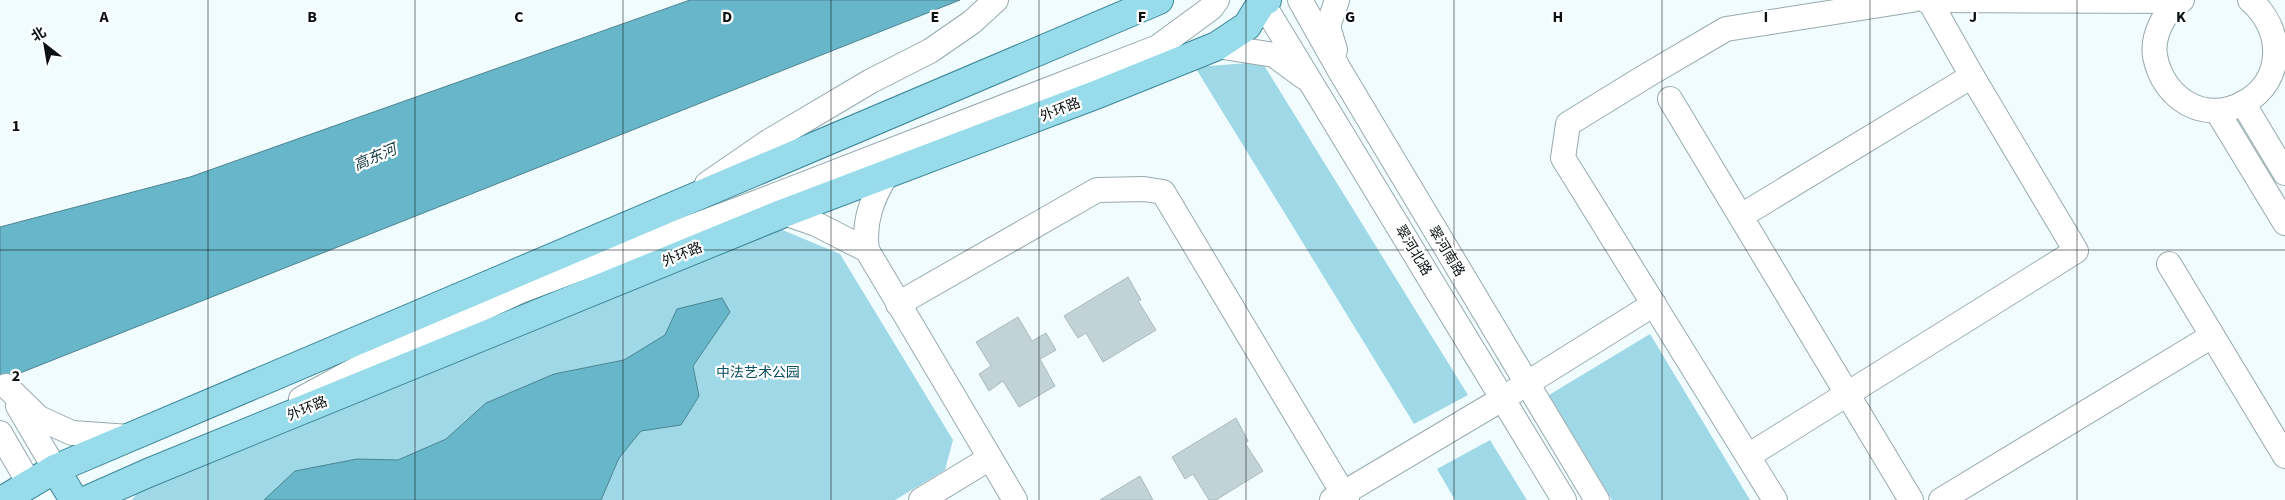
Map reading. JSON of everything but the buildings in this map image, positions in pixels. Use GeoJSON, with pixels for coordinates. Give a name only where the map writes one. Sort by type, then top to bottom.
{"type":"FeatureCollection","features":[{"type":"Feature","properties":{"kind":"main road"},"geometry":{"type":"LineString","coordinates":[[3,500],[34,492],[55,469],[1159,0]]}},
{"type":"Feature","properties":{"kind":"main road","name":"外环路"},"geometry":{"type":"LineString","coordinates":[[87,500],[148,473],[784,213],[1098,94],[1216,46],[1247,26],[1264,1]]}},
{"type":"Feature","properties":{"kind":"main road"},"geometry":{"type":"LineString","coordinates":[[55,469],[74,500]]}},
{"type":"Feature","properties":{"kind":"street"},"geometry":{"type":"LineString","coordinates":[[681,203],[768,142],[871,81],[930,51],[972,22],[996,0]]}},
{"type":"Feature","properties":{"kind":"street"},"geometry":{"type":"LineString","coordinates":[[225,442],[364,365],[520,291],[1158,47],[1211,8],[1217,0]]}},
{"type":"Feature","properties":{"kind":"street","name":"翠河南路"},"geometry":{"type":"LineString","coordinates":[[1300,0],[1340,72],[1597,500]]}},
{"type":"Feature","properties":{"kind":"street"},"geometry":{"type":"LineString","coordinates":[[1337,0],[1328,26],[1340,72]]}},
{"type":"Feature","properties":{"kind":"street"},"geometry":{"type":"LineString","coordinates":[[1775,500],[1563,158],[1568,124],[1726,29],[1912,0]]}},
{"type":"Feature","properties":{"kind":"street"},"geometry":{"type":"LineString","coordinates":[[1748,456],[1846,392],[2076,251],[1927,0]]}},
{"type":"Feature","properties":{"kind":"street"},"geometry":{"type":"LineString","coordinates":[[1927,0],[2180,1]]}},
{"type":"Feature","properties":{"kind":"street","name":"翠河北路"},"geometry":{"type":"LineString","coordinates":[[1264,1],[1564,500]]}},
{"type":"Feature","properties":{"kind":"street"},"geometry":{"type":"LineString","coordinates":[[2180,1],[2166,15],[2158,32],[2154,51],[2158,70],[2167,87],[2180,100],[2198,108],[2217,110],[2243,104],[2265,85],[2274,68],[2277,49],[2267,11]]}},
{"type":"Feature","properties":{"kind":"street"},"geometry":{"type":"LineString","coordinates":[[1216,46],[1274,55],[1314,85]]}},
{"type":"Feature","properties":{"kind":"street"},"geometry":{"type":"LineString","coordinates":[[1740,216],[1972,76]]}},
{"type":"Feature","properties":{"kind":"street"},"geometry":{"type":"LineString","coordinates":[[1670,99],[1911,500]]}},
{"type":"Feature","properties":{"kind":"street"},"geometry":{"type":"LineString","coordinates":[[2243,104],[2285,173]]}},
{"type":"Feature","properties":{"kind":"street"},"geometry":{"type":"LineString","coordinates":[[2217,110],[2285,223]]}},
{"type":"Feature","properties":{"kind":"street"},"geometry":{"type":"LineString","coordinates":[[887,174],[878,188],[864,231],[866,250],[1015,500]]}},
{"type":"Feature","properties":{"kind":"street"},"geometry":{"type":"LineString","coordinates":[[898,304],[1097,190],[1144,189],[1164,192],[1341,498],[1654,304]]}},
{"type":"Feature","properties":{"kind":"street"},"geometry":{"type":"LineString","coordinates":[[784,213],[816,224],[866,250]]}},
{"type":"Feature","properties":{"kind":"street"},"geometry":{"type":"LineString","coordinates":[[2168,264],[2285,456]]}},
{"type":"Feature","properties":{"kind":"street"},"geometry":{"type":"LineString","coordinates":[[1941,500],[2212,336]]}},
{"type":"Feature","properties":{"kind":"street"},"geometry":{"type":"LineString","coordinates":[[3,381],[39,418],[72,433],[130,437]]}},
{"type":"Feature","properties":{"kind":"street"},"geometry":{"type":"LineString","coordinates":[[3,381],[55,469]]}},
{"type":"Feature","properties":{"kind":"street"},"geometry":{"type":"LineString","coordinates":[[0,434],[34,492]]}},
{"type":"Feature","properties":{"kind":"street"},"geometry":{"type":"LineString","coordinates":[[921,500],[990,458]]}},
{"type":"Feature","properties":{"kind":"street"},"geometry":{"type":"LineString","coordinates":[[122,500],[126,493],[148,473]]}},
{"type":"Feature","properties":{"kind":"green space"},"geometry":{"type":"Polygon","coordinates":[[[1262,62],[1468,395],[1414,424],[1195,67],[1262,62]]]}},
{"type":"Feature","properties":{"kind":"green space","name":"中法艺术公园"},"geometry":{"type":"Polygon","coordinates":[[[773,226],[840,254],[953,440],[945,470],[895,500],[132,500],[137,493],[773,226]]]}},
{"type":"Feature","properties":{"kind":"green space"},"geometry":{"type":"Polygon","coordinates":[[[1650,334],[1750,500],[1612,500],[1549,395],[1650,334]]]}},
{"type":"Feature","properties":{"kind":"green space"},"geometry":{"type":"Polygon","coordinates":[[[1490,440],[1527,500],[1455,500],[1437,469],[1490,440]]]}},
{"type":"Feature","properties":{"kind":"water","name":"高东河"},"geometry":{"type":"Polygon","coordinates":[[[690,0],[960,0],[0,381],[0,227],[190,177],[690,0]]]}},
{"type":"Feature","properties":{"kind":"water"},"geometry":{"type":"Polygon","coordinates":[[[722,298],[730,312],[693,366],[699,396],[681,425],[641,431],[619,458],[601,500],[264,500],[295,471],[357,459],[398,460],[446,439],[486,403],[554,374],[624,360],[665,335],[677,309],[722,298]]]}}]}
